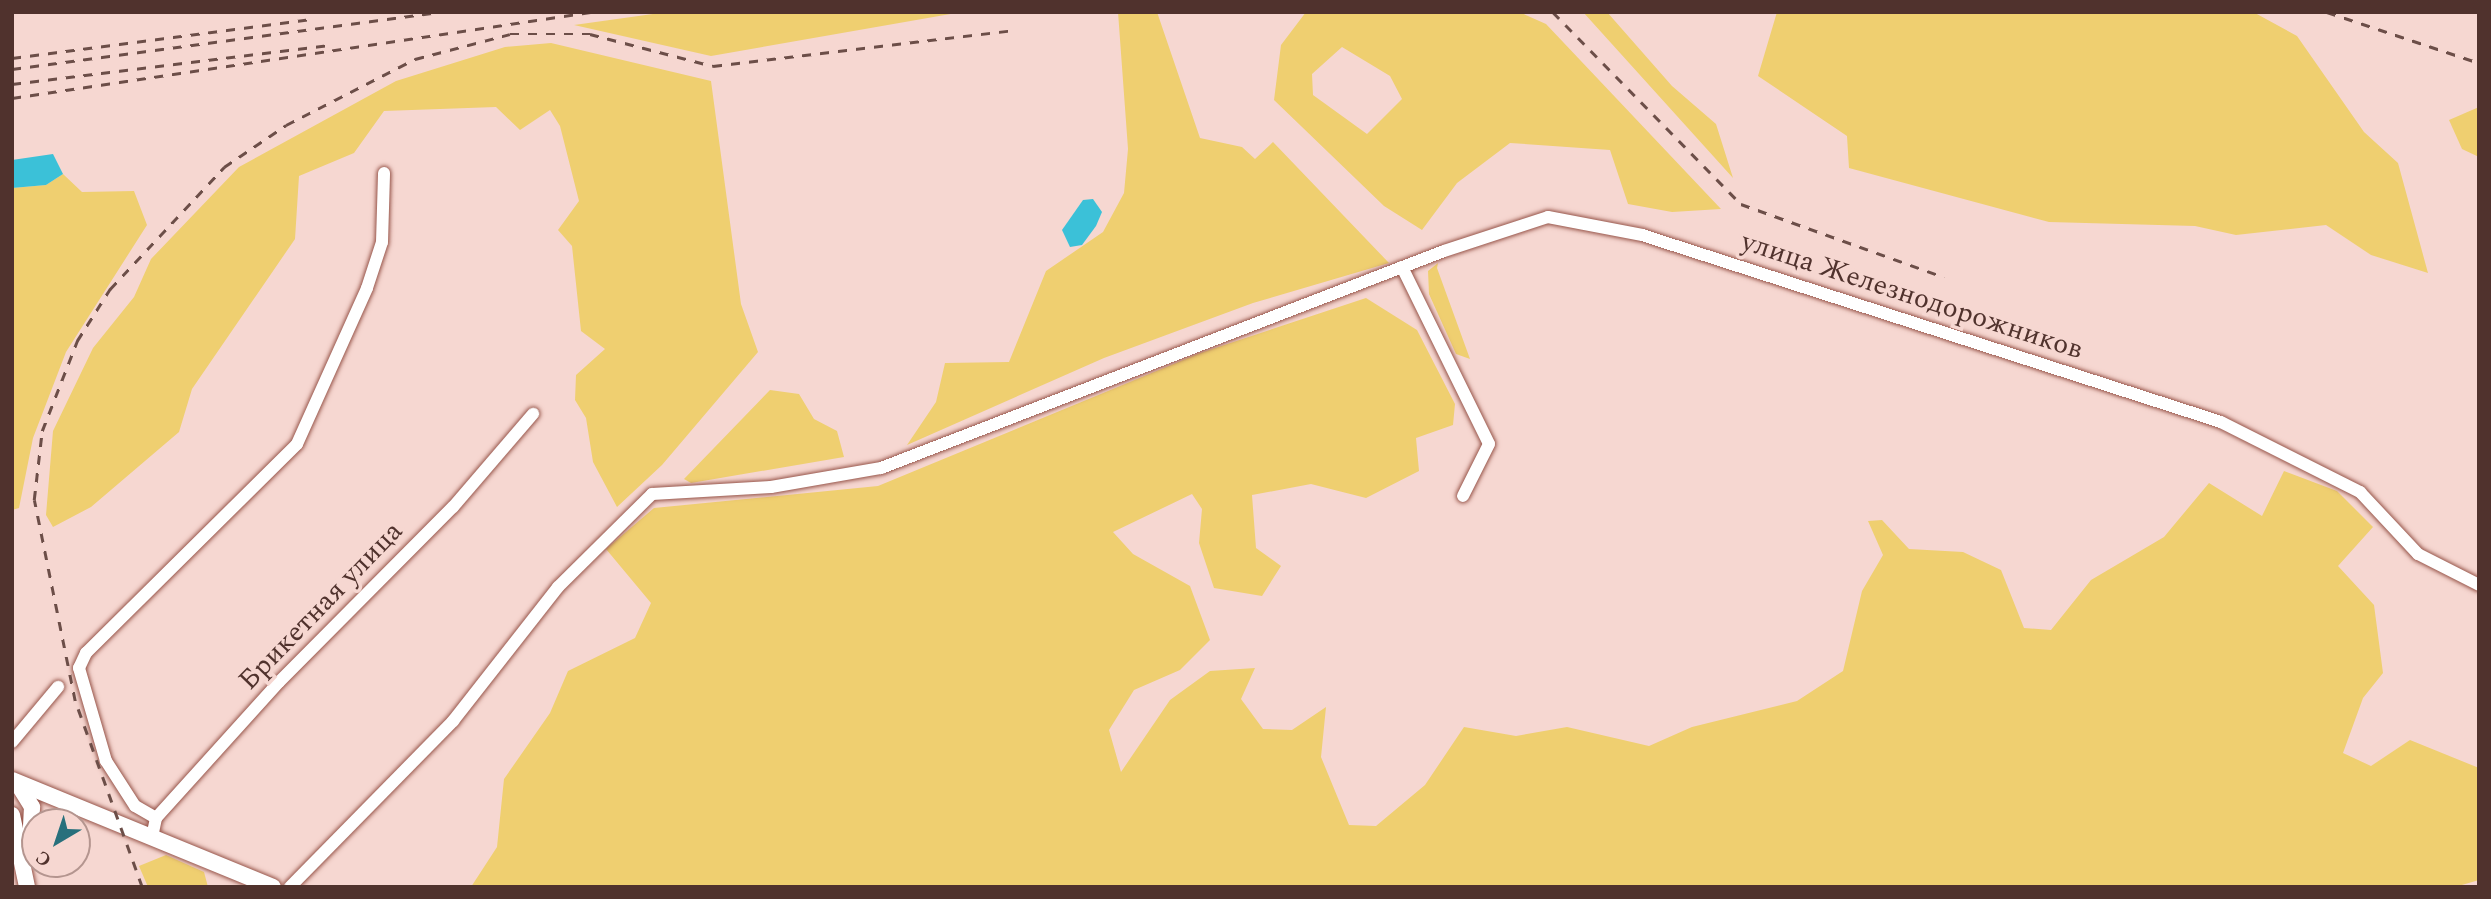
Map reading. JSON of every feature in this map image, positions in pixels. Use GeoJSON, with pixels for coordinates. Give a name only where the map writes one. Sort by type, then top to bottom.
{"type":"FeatureCollection","features":[{"type":"Feature","properties":{"kind":"main road"},"geometry":{"type":"LineString","coordinates":[[14,781],[273,887]]}},
{"type":"Feature","properties":{"kind":"main road"},"geometry":{"type":"LineString","coordinates":[[14,781],[30,801]]}},
{"type":"Feature","properties":{"kind":"main road"},"geometry":{"type":"LineString","coordinates":[[30,801],[50,797]]}},
{"type":"Feature","properties":{"kind":"main road"},"geometry":{"type":"LineString","coordinates":[[28,808],[30,801]]}},
{"type":"Feature","properties":{"kind":"main road"},"geometry":{"type":"LineString","coordinates":[[47,808],[70,804]]}},
{"type":"Feature","properties":{"kind":"street"},"geometry":{"type":"LineString","coordinates":[[152,837],[156,818],[135,806],[106,761],[79,668],[86,653],[297,444],[371,276],[382,242],[384,173]]}},
{"type":"Feature","properties":{"kind":"street","name":"улица Железнодорожников"},"geometry":{"type":"LineString","coordinates":[[290,887],[453,721],[558,587],[652,495],[771,487],[881,468],[1402,267],[1506,228],[1548,217],[1581,218],[2221,422],[2360,492],[2418,554],[2479,585]]}},
{"type":"Feature","properties":{"kind":"street"},"geometry":{"type":"LineString","coordinates":[[1402,267],[1489,444],[1464,496]]}},
{"type":"Feature","properties":{"kind":"street","name":"Брикетная улица"},"geometry":{"type":"LineString","coordinates":[[156,818],[279,682],[453,508],[533,414]]}},
{"type":"Feature","properties":{"kind":"street"},"geometry":{"type":"LineString","coordinates":[[12,742],[58,687]]}},
{"type":"Feature","properties":{"kind":"shaded area"},"geometry":{"type":"Polygon","coordinates":[[[667,12],[962,12],[711,56],[574,25],[667,12]]]}},
{"type":"Feature","properties":{"kind":"shaded area"},"geometry":{"type":"Polygon","coordinates":[[[1118,12],[1157,12],[1200,138],[1242,147],[1255,159],[1273,142],[1389,263],[1253,303],[1104,358],[907,445],[936,402],[945,363],[1009,362],[1046,271],[1103,232],[1124,193],[1128,149],[1118,12]]]}},
{"type":"Feature","properties":{"kind":"shaded area"},"geometry":{"type":"Polygon","coordinates":[[[1306,12],[1519,12],[1546,24],[1721,209],[1672,212],[1628,204],[1610,150],[1510,143],[1457,183],[1422,230],[1384,206],[1274,100],[1281,45],[1306,12]],[[1342,47],[1312,74],[1313,95],[1367,134],[1402,99],[1390,76],[1342,47]]]}},
{"type":"Feature","properties":{"kind":"shaded area"},"geometry":{"type":"Polygon","coordinates":[[[1583,12],[1607,12],[1672,86],[1716,124],[1733,178],[1583,12]]]}},
{"type":"Feature","properties":{"kind":"shaded area"},"geometry":{"type":"Polygon","coordinates":[[[1777,12],[2255,13],[2297,36],[2364,132],[2398,163],[2428,273],[2371,255],[2326,225],[2236,235],[2195,226],[2049,222],[1849,168],[1847,136],[1758,76],[1777,12]]]}},
{"type":"Feature","properties":{"kind":"shaded area"},"geometry":{"type":"Polygon","coordinates":[[[551,43],[711,81],[741,304],[758,352],[662,465],[617,507],[593,462],[586,418],[575,400],[576,375],[605,349],[581,331],[572,246],[558,230],[579,201],[560,126],[550,110],[520,130],[496,107],[384,111],[354,153],[299,176],[295,239],[192,389],[179,432],[91,507],[53,527],[46,515],[53,431],[93,348],[134,297],[151,259],[239,167],[396,81],[505,47],[551,43]]]}},
{"type":"Feature","properties":{"kind":"shaded area"},"geometry":{"type":"Polygon","coordinates":[[[2479,107],[2479,157],[2462,149],[2449,120],[2479,107]]]}},
{"type":"Feature","properties":{"kind":"shaded area"},"geometry":{"type":"Polygon","coordinates":[[[63,174],[82,192],[134,191],[147,225],[66,352],[33,438],[19,508],[12,510],[12,188],[46,185],[63,174]]]}},
{"type":"Feature","properties":{"kind":"shaded area"},"geometry":{"type":"Polygon","coordinates":[[[1438,263],[1437,268],[1470,359],[1456,354],[1429,294],[1428,271],[1438,263]]]}},
{"type":"Feature","properties":{"kind":"shaded area"},"geometry":{"type":"Polygon","coordinates":[[[1366,298],[1417,330],[1455,404],[1453,425],[1416,438],[1419,471],[1366,498],[1311,484],[1252,495],[1256,548],[1281,566],[1262,596],[1214,588],[1199,543],[1202,509],[1192,494],[1113,532],[1133,554],[1190,586],[1210,640],[1180,670],[1134,690],[1109,730],[1121,772],[1170,700],[1210,671],[1255,668],[1241,699],[1263,729],[1292,730],[1326,707],[1321,757],[1349,825],[1376,826],[1425,785],[1464,727],[1516,736],[1567,727],[1649,746],[1692,727],[1797,701],[1843,671],[1862,591],[1883,555],[1868,521],[1882,520],[1909,549],[1963,552],[2001,570],[2024,628],[2051,630],[2091,580],[2164,537],[2209,483],[2262,516],[2284,471],[2337,491],[2373,527],[2338,566],[2374,605],[2383,673],[2363,698],[2343,753],[2371,766],[2410,740],[2479,768],[2479,880],[2455,887],[471,887],[497,847],[504,779],[550,713],[568,671],[635,638],[651,603],[606,549],[654,508],[878,486],[1200,353],[1366,298]]]}},
{"type":"Feature","properties":{"kind":"shaded area"},"geometry":{"type":"Polygon","coordinates":[[[770,390],[799,394],[814,419],[837,431],[844,457],[691,483],[684,479],[770,390]]]}},
{"type":"Feature","properties":{"kind":"shaded area"},"geometry":{"type":"Polygon","coordinates":[[[166,855],[204,872],[208,887],[148,887],[139,866],[166,855]]]}},
{"type":"Feature","properties":{"kind":"water"},"geometry":{"type":"Polygon","coordinates":[[[53,154],[63,174],[46,185],[12,188],[12,160],[53,154]]]}},
{"type":"Feature","properties":{"kind":"water"},"geometry":{"type":"Polygon","coordinates":[[[1093,199],[1102,212],[1096,226],[1082,245],[1070,247],[1062,230],[1083,200],[1093,199]]]}},
{"type":"Feature","properties":{"kind":"railway"},"geometry":{"type":"LineString","coordinates":[[12,69],[441,12]]}},
{"type":"Feature","properties":{"kind":"railway"},"geometry":{"type":"LineString","coordinates":[[12,98],[591,12]]}},
{"type":"Feature","properties":{"kind":"railway"},"geometry":{"type":"LineString","coordinates":[[1553,12],[1741,204],[1944,277]]}},
{"type":"Feature","properties":{"kind":"railway"},"geometry":{"type":"LineString","coordinates":[[2327,12],[2479,63]]}},
{"type":"Feature","properties":{"kind":"railway"},"geometry":{"type":"LineString","coordinates":[[12,58],[313,19]]}},
{"type":"Feature","properties":{"kind":"railway"},"geometry":{"type":"LineString","coordinates":[[142,887],[75,701],[34,500],[42,431],[77,341],[110,289],[224,167],[286,125],[415,59],[510,34],[590,34],[713,66],[1014,30]]}},
{"type":"Feature","properties":{"kind":"railway"},"geometry":{"type":"LineString","coordinates":[[12,84],[330,45]]}}]}
